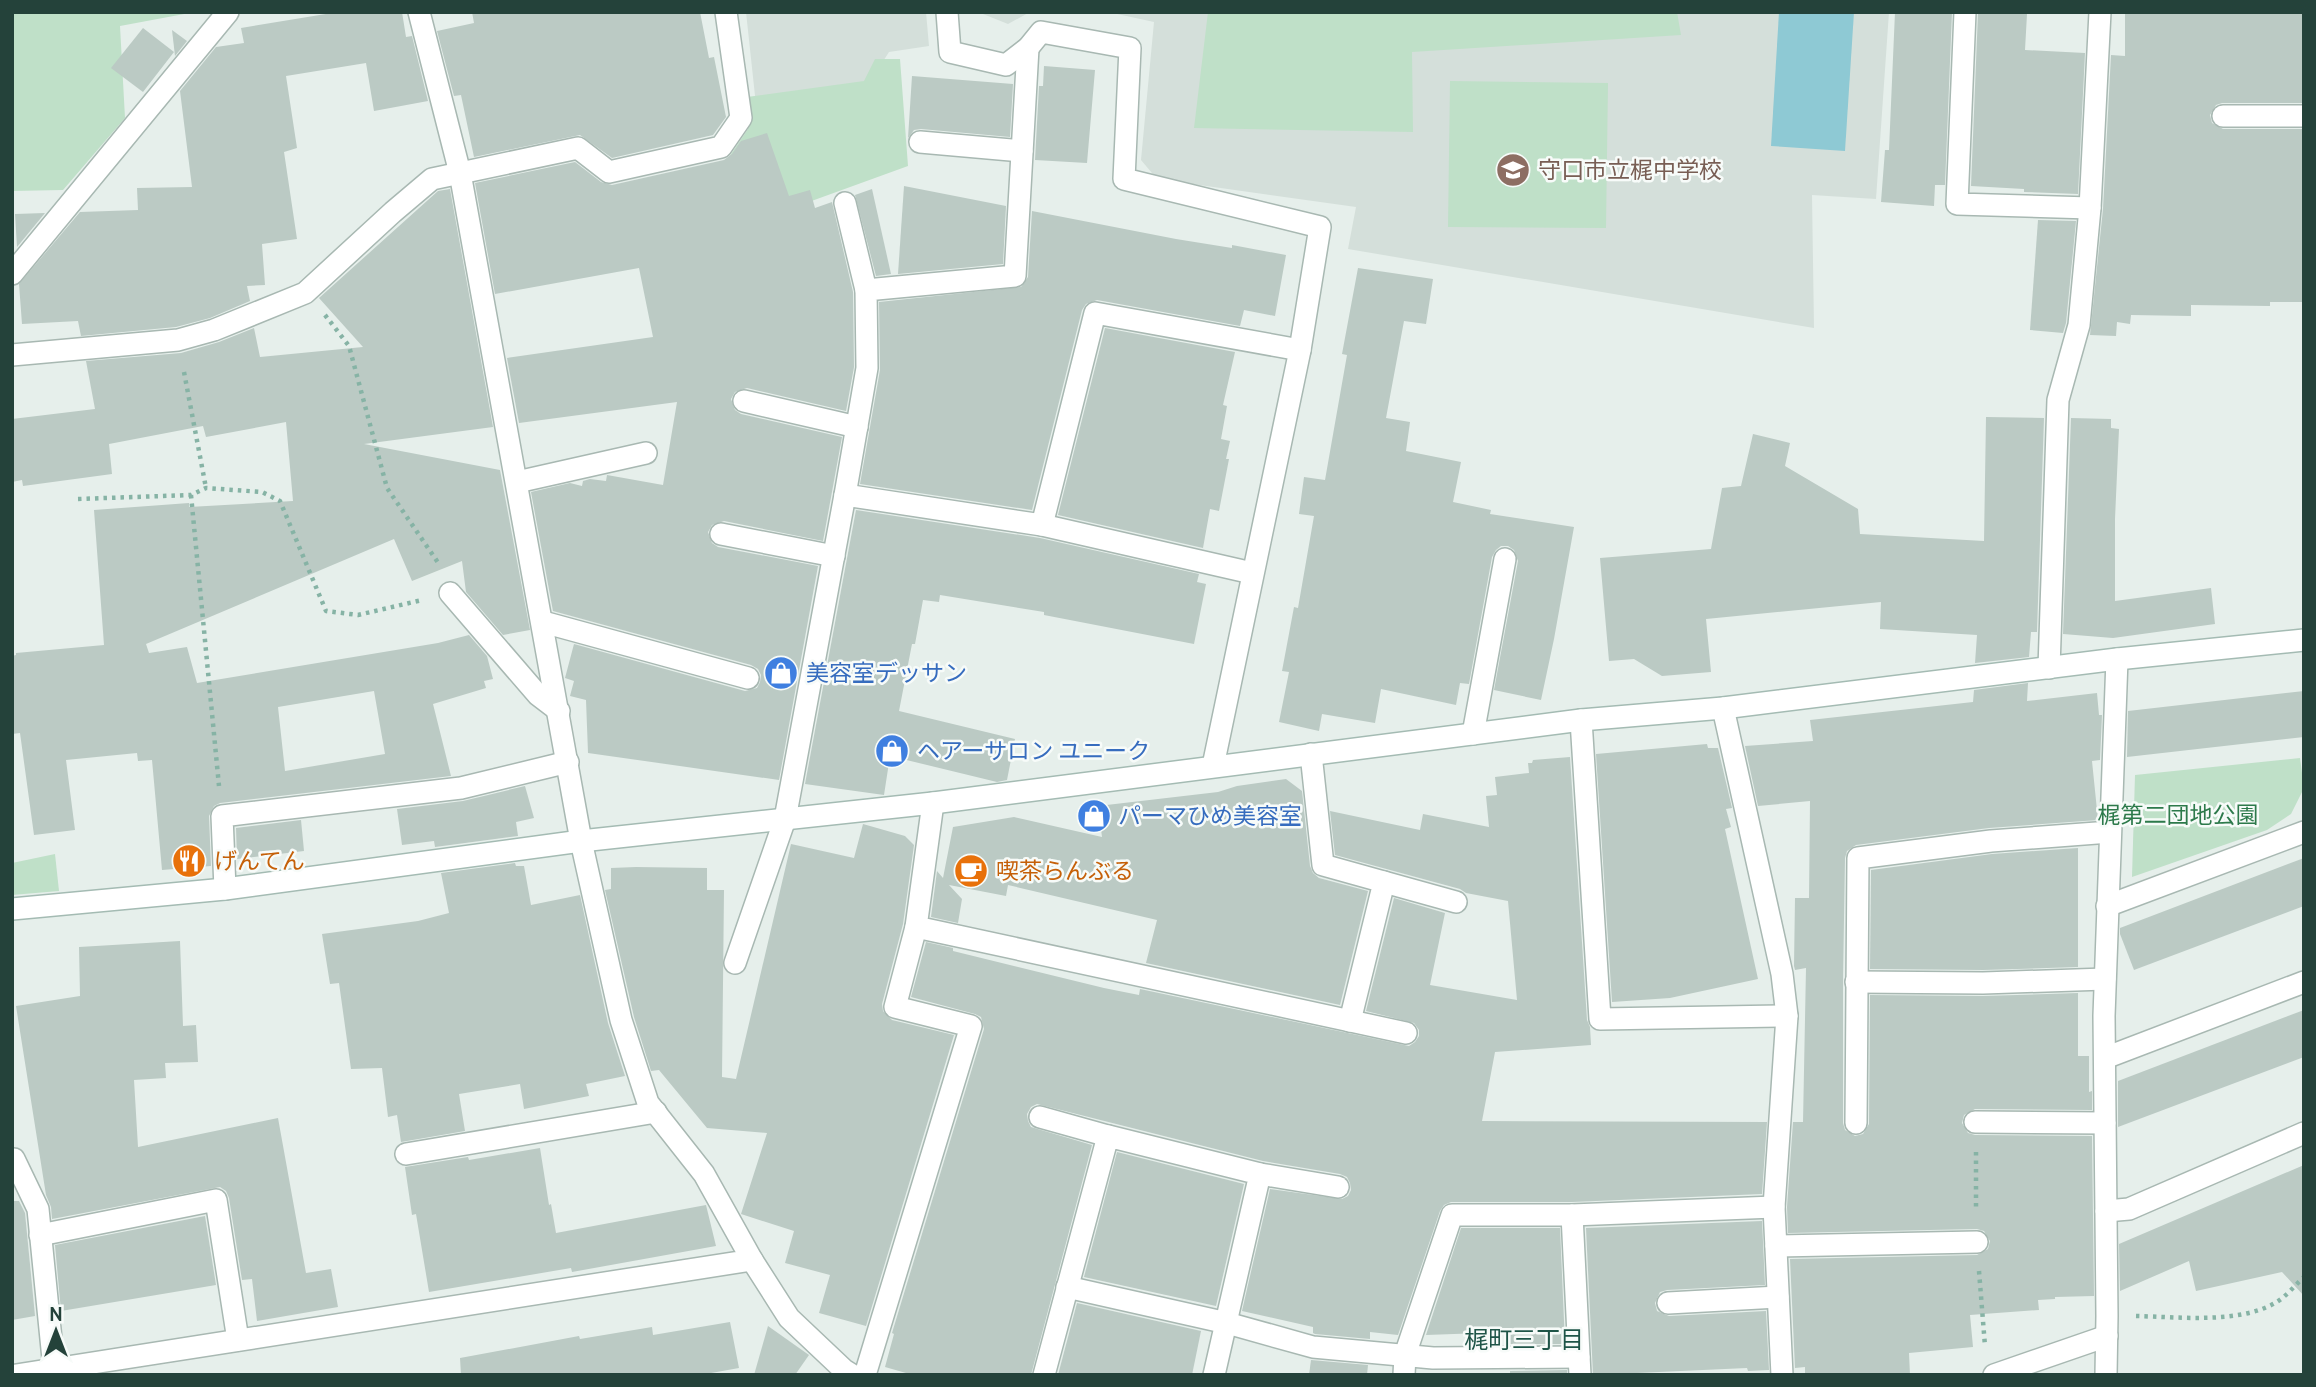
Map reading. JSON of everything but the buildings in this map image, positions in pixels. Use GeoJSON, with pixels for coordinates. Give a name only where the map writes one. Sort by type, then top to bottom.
{"type":"FeatureCollection","features":[{"type":"Feature","properties":{"kind":"street"},"geometry":{"type":"LineString","coordinates":[[12,274],[229,12]]}},
{"type":"Feature","properties":{"kind":"street"},"geometry":{"type":"LineString","coordinates":[[419,12],[460,173],[581,841],[621,1020],[648,1103],[704,1174],[752,1260],[789,1318],[852,1375]]}},
{"type":"Feature","properties":{"kind":"street"},"geometry":{"type":"LineString","coordinates":[[12,355],[178,340],[214,330],[305,293],[432,179],[578,149],[608,172],[721,147],[741,118],[726,12]]}},
{"type":"Feature","properties":{"kind":"street"},"geometry":{"type":"LineString","coordinates":[[947,12],[950,52],[1006,65],[1028,48],[1041,32],[1130,48],[1124,179],[1320,227],[1300,350],[1213,766]]}},
{"type":"Feature","properties":{"kind":"street"},"geometry":{"type":"LineString","coordinates":[[1965,12],[1957,204],[2090,208]]}},
{"type":"Feature","properties":{"kind":"street"},"geometry":{"type":"LineString","coordinates":[[2049,668],[2058,400],[2078,325],[2090,208],[2101,12]]}},
{"type":"Feature","properties":{"kind":"street"},"geometry":{"type":"LineString","coordinates":[[866,290],[1015,275],[1028,48]]}},
{"type":"Feature","properties":{"kind":"street"},"geometry":{"type":"LineString","coordinates":[[2222,116],[2304,116]]}},
{"type":"Feature","properties":{"kind":"street"},"geometry":{"type":"LineString","coordinates":[[920,142],[1022,150]]}},
{"type":"Feature","properties":{"kind":"street"},"geometry":{"type":"LineString","coordinates":[[735,963],[785,819],[867,368],[866,290],[845,203]]}},
{"type":"Feature","properties":{"kind":"street"},"geometry":{"type":"LineString","coordinates":[[1042,525],[1095,313],[1300,350]]}},
{"type":"Feature","properties":{"kind":"street"},"geometry":{"type":"LineString","coordinates":[[744,401],[857,426]]}},
{"type":"Feature","properties":{"kind":"street"},"geometry":{"type":"LineString","coordinates":[[517,482],[646,453]]}},
{"type":"Feature","properties":{"kind":"street"},"geometry":{"type":"LineString","coordinates":[[845,495],[1042,525],[1252,573]]}},
{"type":"Feature","properties":{"kind":"street"},"geometry":{"type":"LineString","coordinates":[[721,534],[834,556]]}},
{"type":"Feature","properties":{"kind":"street"},"geometry":{"type":"LineString","coordinates":[[1473,734],[1505,559]]}},
{"type":"Feature","properties":{"kind":"street"},"geometry":{"type":"LineString","coordinates":[[450,593],[538,695],[559,711]]}},
{"type":"Feature","properties":{"kind":"street"},"geometry":{"type":"LineString","coordinates":[[543,622],[748,678]]}},
{"type":"Feature","properties":{"kind":"street"},"geometry":{"type":"LineString","coordinates":[[12,909],[225,889],[581,841],[933,803],[1581,720],[1723,708],[2117,659],[2304,640]]}},
{"type":"Feature","properties":{"kind":"street"},"geometry":{"type":"LineString","coordinates":[[2106,1375],[2105,979],[2117,659]]}},
{"type":"Feature","properties":{"kind":"street"},"geometry":{"type":"LineString","coordinates":[[1723,708],[1782,974],[1787,1016],[1774,1206],[1782,1375]]}},
{"type":"Feature","properties":{"kind":"street"},"geometry":{"type":"LineString","coordinates":[[1581,720],[1600,1019],[1787,1016]]}},
{"type":"Feature","properties":{"kind":"street"},"geometry":{"type":"LineString","coordinates":[[1311,754],[1323,865],[1456,902]]}},
{"type":"Feature","properties":{"kind":"street"},"geometry":{"type":"LineString","coordinates":[[225,889],[222,816],[461,788],[568,762]]}},
{"type":"Feature","properties":{"kind":"street"},"geometry":{"type":"LineString","coordinates":[[865,1375],[971,1026],[895,1007],[916,927],[933,803]]}},
{"type":"Feature","properties":{"kind":"street"},"geometry":{"type":"LineString","coordinates":[[1856,1124],[1858,858],[1991,841],[2110,832]]}},
{"type":"Feature","properties":{"kind":"street"},"geometry":{"type":"LineString","coordinates":[[2108,906],[2304,832]]}},
{"type":"Feature","properties":{"kind":"street"},"geometry":{"type":"LineString","coordinates":[[1350,1021],[1384,883]]}},
{"type":"Feature","properties":{"kind":"street"},"geometry":{"type":"LineString","coordinates":[[916,927],[1406,1033]]}},
{"type":"Feature","properties":{"kind":"street"},"geometry":{"type":"LineString","coordinates":[[1856,982],[1983,983],[2105,979]]}},
{"type":"Feature","properties":{"kind":"street"},"geometry":{"type":"LineString","coordinates":[[2105,1058],[2304,982]]}},
{"type":"Feature","properties":{"kind":"street"},"geometry":{"type":"LineString","coordinates":[[406,1154],[656,1112]]}},
{"type":"Feature","properties":{"kind":"street"},"geometry":{"type":"LineString","coordinates":[[1040,1117],[1260,1174],[1338,1187]]}},
{"type":"Feature","properties":{"kind":"street"},"geometry":{"type":"LineString","coordinates":[[1975,1122],[2105,1124]]}},
{"type":"Feature","properties":{"kind":"street"},"geometry":{"type":"LineString","coordinates":[[2106,1211],[2129,1209],[2304,1133]]}},
{"type":"Feature","properties":{"kind":"street"},"geometry":{"type":"LineString","coordinates":[[1044,1375],[1108,1136]]}},
{"type":"Feature","properties":{"kind":"street"},"geometry":{"type":"LineString","coordinates":[[13,1155],[38,1209],[54,1368]]}},
{"type":"Feature","properties":{"kind":"street"},"geometry":{"type":"LineString","coordinates":[[1214,1375],[1260,1174]]}},
{"type":"Feature","properties":{"kind":"street"},"geometry":{"type":"LineString","coordinates":[[40,1235],[216,1200],[239,1340]]}},
{"type":"Feature","properties":{"kind":"street"},"geometry":{"type":"LineString","coordinates":[[1405,1365],[1452,1215],[1573,1215],[1774,1206]]}},
{"type":"Feature","properties":{"kind":"street"},"geometry":{"type":"LineString","coordinates":[[1067,1287],[1227,1323],[1313,1347],[1405,1365],[1433,1358],[1580,1366],[1573,1215]]}},
{"type":"Feature","properties":{"kind":"street"},"geometry":{"type":"LineString","coordinates":[[1776,1246],[1977,1242]]}},
{"type":"Feature","properties":{"kind":"street"},"geometry":{"type":"LineString","coordinates":[[16,1375],[54,1368],[125,1366],[239,1340],[752,1260]]}},
{"type":"Feature","properties":{"kind":"street"},"geometry":{"type":"LineString","coordinates":[[1668,1303],[1778,1297]]}},
{"type":"Feature","properties":{"kind":"street"},"geometry":{"type":"LineString","coordinates":[[1994,1375],[2107,1326]]}},
{"type":"Feature","properties":{"kind":"path"},"geometry":{"type":"LineString","coordinates":[[78,499],[191,495],[206,488],[262,492],[280,501],[326,611],[358,615],[450,593],[441,567],[387,488],[349,346],[305,293]]}},
{"type":"Feature","properties":{"kind":"path"},"geometry":{"type":"LineString","coordinates":[[178,340],[206,488]]}},
{"type":"Feature","properties":{"kind":"path"},"geometry":{"type":"LineString","coordinates":[[191,495],[222,816]]}},
{"type":"Feature","properties":{"kind":"path"},"geometry":{"type":"LineString","coordinates":[[2107,1326],[2250,1314],[2277,1302],[2304,1277]]}},
{"type":"Feature","properties":{"kind":"shaded area"},"geometry":{"type":"Polygon","coordinates":[[[746,12],[926,12],[929,46],[889,52],[871,80],[756,105],[746,12]]]}},
{"type":"Feature","properties":{"kind":"shaded area"},"geometry":{"type":"Polygon","coordinates":[[[978,12],[1030,12],[1008,24],[978,12]]]}},
{"type":"Feature","properties":{"kind":"shaded area","name":"守口市立梶中学校"},"geometry":{"type":"Polygon","coordinates":[[[1108,12],[1889,12],[1876,199],[1812,195],[1814,328],[1348,249],[1356,207],[1157,179],[1141,160],[1154,22],[1108,12]]]}},
{"type":"Feature","properties":{"kind":"green space"},"geometry":{"type":"Polygon","coordinates":[[[12,12],[195,12],[120,26],[125,118],[63,190],[12,191],[12,12]]]}},
{"type":"Feature","properties":{"kind":"green space"},"geometry":{"type":"Polygon","coordinates":[[[1208,12],[1677,12],[1681,35],[1412,52],[1413,132],[1194,128],[1208,12]]]}},
{"type":"Feature","properties":{"kind":"green space"},"geometry":{"type":"Polygon","coordinates":[[[875,59],[900,59],[908,166],[751,223],[729,157],[748,129],[747,97],[864,81],[875,59]]]}},
{"type":"Feature","properties":{"kind":"green space"},"geometry":{"type":"Polygon","coordinates":[[[1450,81],[1608,83],[1606,228],[1448,227],[1450,81]]]}},
{"type":"Feature","properties":{"kind":"green space","name":"梶第二団地公園"},"geometry":{"type":"Polygon","coordinates":[[[2300,758],[2304,788],[2291,814],[2267,830],[2132,877],[2135,775],[2300,758]]]}},
{"type":"Feature","properties":{"kind":"green space"},"geometry":{"type":"Polygon","coordinates":[[[55,854],[59,891],[12,895],[12,863],[55,854]]]}},
{"type":"Feature","properties":{"kind":"water"},"geometry":{"type":"Polygon","coordinates":[[[1779,12],[1854,12],[1845,151],[1771,146],[1779,12]]]}},
{"type":"Feature","properties":{"kind":"place","name":"守口市立梶中学校"},"geometry":{"type":"Point","coordinates":[1513,170]}},
{"type":"Feature","properties":{"kind":"place","name":"美容室デッサン"},"geometry":{"type":"Point","coordinates":[781,673]}},
{"type":"Feature","properties":{"kind":"place","name":"ヘアーサロン ユニーク"},"geometry":{"type":"Point","coordinates":[892,751]}},
{"type":"Feature","properties":{"kind":"place","name":"パーマひめ美容室"},"geometry":{"type":"Point","coordinates":[1094,816]}},
{"type":"Feature","properties":{"kind":"place","name":"げんてん"},"geometry":{"type":"Point","coordinates":[189,861]}},
{"type":"Feature","properties":{"kind":"place","name":"喫茶らんぶる"},"geometry":{"type":"Point","coordinates":[971,871]}},
{"type":"Feature","properties":{"kind":"district","name":"梶町三丁目"},"geometry":{"type":"Point","coordinates":[1524,1339]}}]}
